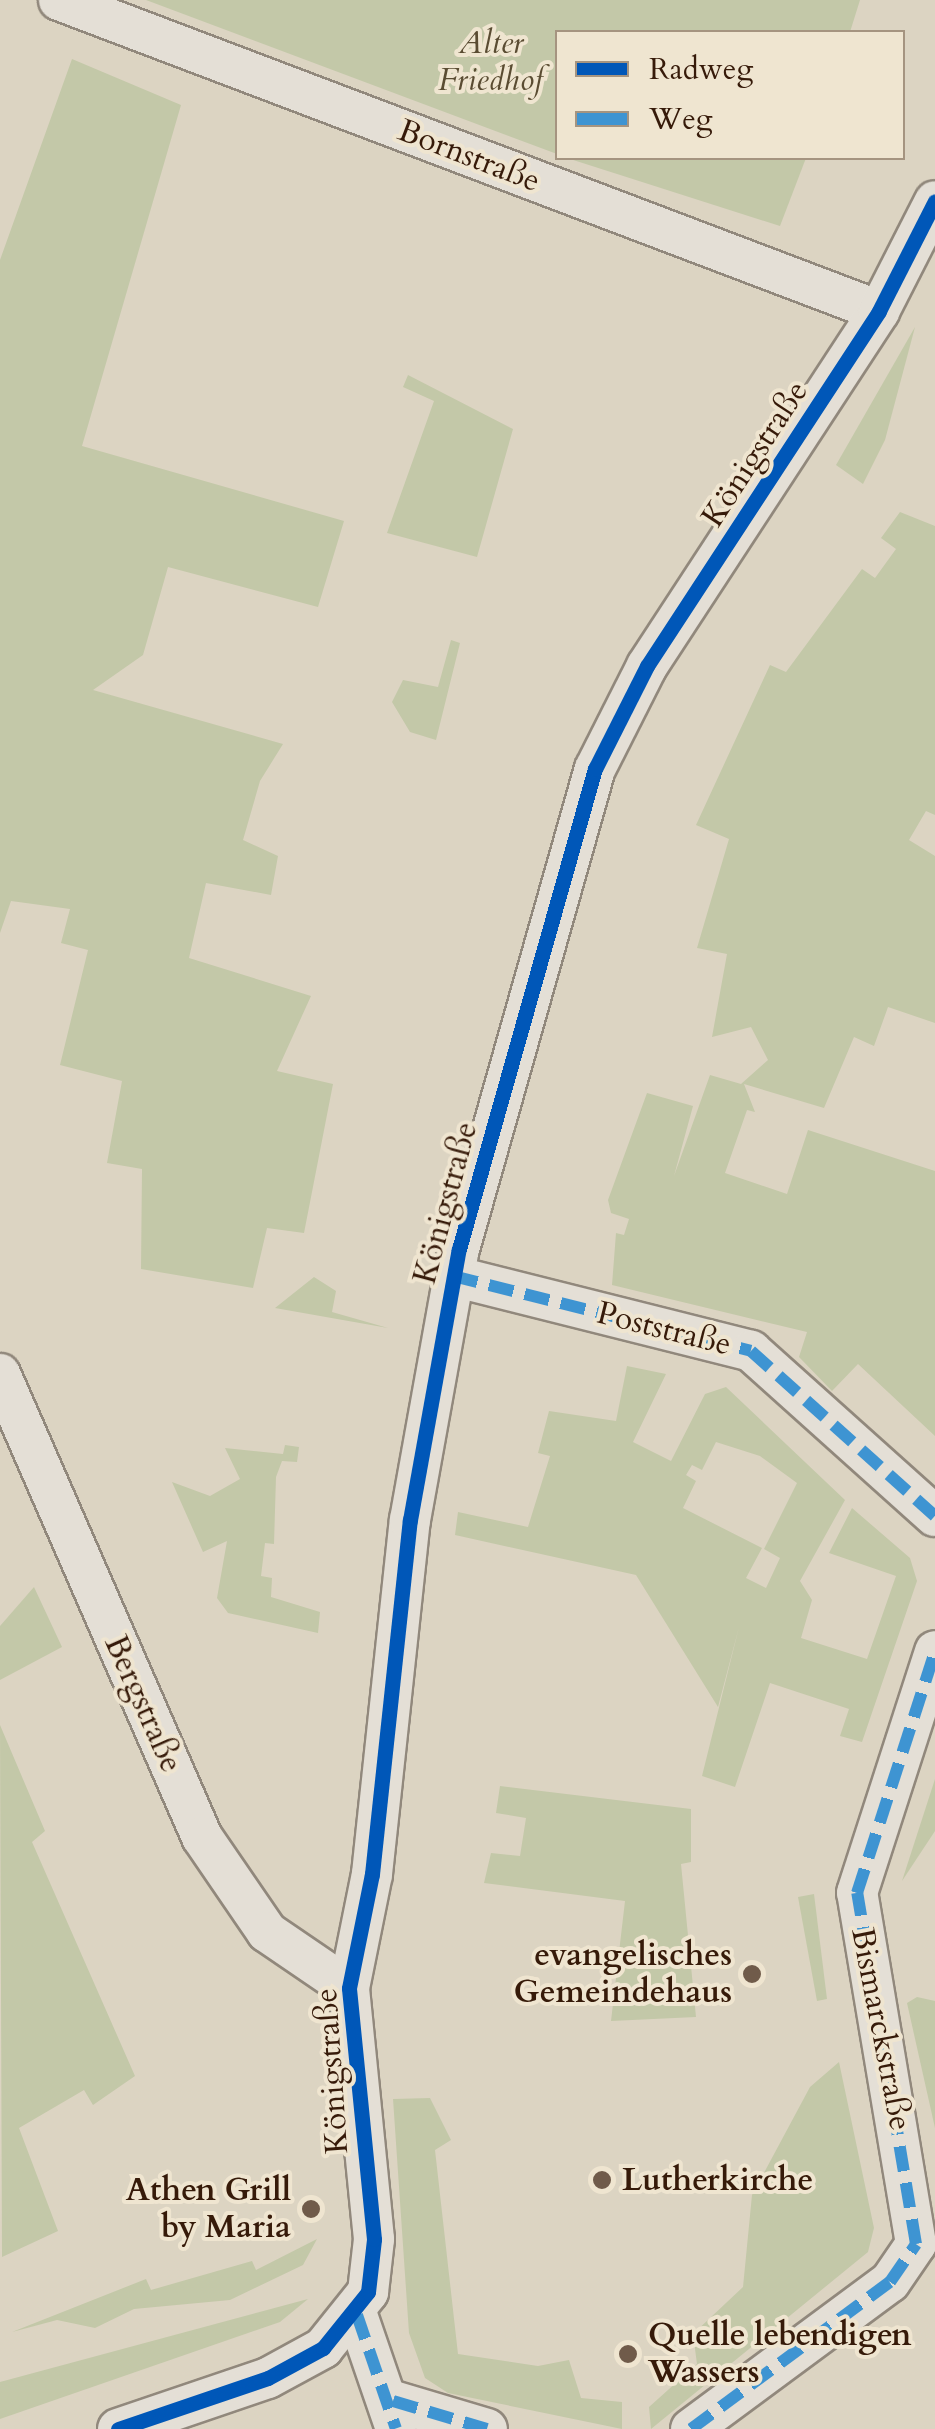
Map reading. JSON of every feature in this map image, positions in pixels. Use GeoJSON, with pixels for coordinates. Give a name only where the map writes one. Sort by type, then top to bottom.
{"type":"FeatureCollection","features":[{"type":"Feature","properties":{"kind":"street","name":"Bornstraße"},"geometry":{"type":"LineString","coordinates":[[59,0],[879,312]]}},
{"type":"Feature","properties":{"kind":"street","name":"Königstraße"},"geometry":{"type":"LineString","coordinates":[[357,2315],[375,2270],[349,1988],[370,1891],[410,1520],[453,1276],[595,769],[668,633],[879,312],[935,202]]}},
{"type":"Feature","properties":{"kind":"street","name":"Poststraße"},"geometry":{"type":"LineString","coordinates":[[453,1276],[751,1351],[935,1516]]}},
{"type":"Feature","properties":{"kind":"street","name":"Bergstraße"},"geometry":{"type":"LineString","coordinates":[[0,1374],[202,1836],[267,1932],[300,1963],[349,1988]]}},
{"type":"Feature","properties":{"kind":"street","name":"Bismarckstraße"},"geometry":{"type":"LineString","coordinates":[[691,2429],[890,2282],[916,2244],[857,1893],[935,1651]]}},
{"type":"Feature","properties":{"kind":"street"},"geometry":{"type":"LineString","coordinates":[[118,2429],[268,2378],[323,2348],[357,2315],[394,2415],[487,2429]]}},
{"type":"Feature","properties":{"kind":"green space","name":"Alter Friedhof"},"geometry":{"type":"Polygon","coordinates":[[[146,0],[860,0],[851,30],[555,30],[555,153],[146,0]]]}},
{"type":"Feature","properties":{"kind":"green space"},"geometry":{"type":"Polygon","coordinates":[[[72,59],[181,105],[82,446],[344,521],[318,607],[168,567],[143,655],[93,690],[283,744],[260,781],[243,840],[278,856],[271,895],[206,883],[189,958],[311,996],[277,1071],[333,1084],[304,1233],[267,1228],[253,1288],[141,1269],[142,1169],[107,1163],[122,1081],[60,1065],[88,950],[61,943],[70,909],[11,901],[0,933],[0,260],[72,59]]]}},
{"type":"Feature","properties":{"kind":"green space"},"geometry":{"type":"Polygon","coordinates":[[[573,160],[805,160],[780,226],[573,160]]]}},
{"type":"Feature","properties":{"kind":"green space"},"geometry":{"type":"Polygon","coordinates":[[[915,327],[885,440],[863,484],[836,465],[915,327]]]}},
{"type":"Feature","properties":{"kind":"green space"},"geometry":{"type":"Polygon","coordinates":[[[408,375],[513,429],[477,557],[387,533],[434,401],[403,387],[408,375]]]}},
{"type":"Feature","properties":{"kind":"green space"},"geometry":{"type":"Polygon","coordinates":[[[900,512],[935,526],[935,815],[926,811],[909,840],[935,856],[935,1023],[888,1007],[874,1046],[854,1037],[824,1108],[744,1084],[755,1112],[747,1110],[725,1173],[787,1194],[808,1130],[935,1171],[935,1436],[858,1364],[832,1391],[799,1357],[807,1332],[612,1285],[616,1233],[624,1235],[629,1219],[611,1213],[608,1200],[647,1093],[693,1106],[674,1176],[710,1075],[741,1084],[768,1060],[751,1027],[712,1037],[727,954],[697,948],[729,839],[696,825],[770,665],[786,672],[862,569],[875,578],[896,549],[881,538],[900,512]]]}},
{"type":"Feature","properties":{"kind":"green space"},"geometry":{"type":"Polygon","coordinates":[[[451,640],[460,643],[436,740],[410,732],[392,702],[403,680],[438,687],[451,640]]]}},
{"type":"Feature","properties":{"kind":"green space"},"geometry":{"type":"Polygon","coordinates":[[[314,1277],[336,1291],[332,1312],[388,1328],[275,1308],[314,1277]]]}},
{"type":"Feature","properties":{"kind":"green space"},"geometry":{"type":"Polygon","coordinates":[[[627,1366],[666,1374],[633,1442],[671,1461],[705,1394],[726,1387],[845,1500],[800,1581],[812,1600],[801,1638],[867,1659],[896,1576],[829,1553],[852,1508],[910,1558],[917,1581],[862,1742],[840,1736],[849,1709],[770,1683],[735,1787],[702,1776],[739,1627],[718,1707],[636,1575],[455,1535],[458,1512],[528,1527],[550,1456],[538,1453],[549,1411],[616,1421],[627,1366]],[[716,1442],[702,1470],[692,1465],[686,1475],[696,1481],[683,1508],[762,1548],[746,1578],[766,1588],[780,1558],[764,1549],[797,1483],[760,1456],[716,1442]]]}},
{"type":"Feature","properties":{"kind":"green space"},"geometry":{"type":"Polygon","coordinates":[[[285,1445],[299,1447],[297,1462],[282,1461],[276,1477],[274,1544],[265,1543],[261,1576],[272,1578],[271,1597],[320,1612],[318,1633],[228,1613],[217,1598],[227,1541],[203,1552],[172,1482],[210,1496],[240,1479],[225,1448],[283,1454],[285,1445]]]}},
{"type":"Feature","properties":{"kind":"green space"},"geometry":{"type":"Polygon","coordinates":[[[34,1587],[62,1647],[0,1680],[0,1626],[34,1587]]]}},
{"type":"Feature","properties":{"kind":"green space"},"geometry":{"type":"Polygon","coordinates":[[[0,1725],[45,1831],[32,1842],[135,2076],[93,2105],[84,2090],[19,2128],[58,2231],[2,2257],[0,1725]]]}},
{"type":"Feature","properties":{"kind":"green space"},"geometry":{"type":"Polygon","coordinates":[[[935,1779],[935,1831],[902,1881],[935,1779]]]}},
{"type":"Feature","properties":{"kind":"green space"},"geometry":{"type":"Polygon","coordinates":[[[500,1786],[691,1809],[691,1862],[681,1864],[696,2017],[611,2021],[625,1901],[484,1883],[491,1853],[520,1856],[526,1818],[496,1813],[500,1786]]]}},
{"type":"Feature","properties":{"kind":"green space"},"geometry":{"type":"Polygon","coordinates":[[[814,1894],[827,1999],[817,2001],[798,1897],[814,1894]]]}},
{"type":"Feature","properties":{"kind":"green space"},"geometry":{"type":"Polygon","coordinates":[[[917,1997],[935,2001],[935,2128],[907,2003],[917,1997]]]}},
{"type":"Feature","properties":{"kind":"green space"},"geometry":{"type":"Polygon","coordinates":[[[839,2062],[874,2228],[868,2252],[651,2429],[649,2407],[697,2364],[693,2334],[743,2287],[752,2195],[810,2087],[839,2062]]]}},
{"type":"Feature","properties":{"kind":"green space"},"geometry":{"type":"Polygon","coordinates":[[[430,2098],[451,2140],[435,2150],[458,2354],[538,2366],[569,2360],[581,2398],[622,2402],[622,2429],[448,2393],[425,2378],[409,2333],[393,2099],[430,2098]]]}},
{"type":"Feature","properties":{"kind":"green space"},"geometry":{"type":"Polygon","coordinates":[[[317,2239],[303,2265],[230,2300],[134,2309],[95,2328],[57,2320],[12,2332],[146,2279],[151,2290],[252,2261],[256,2270],[317,2239]]]}},
{"type":"Feature","properties":{"kind":"green space"},"geometry":{"type":"Polygon","coordinates":[[[308,2299],[280,2322],[0,2419],[0,2382],[308,2299]]]}},
{"type":"Feature","properties":{"kind":"marked path"},"geometry":{"type":"LineString","coordinates":[[453,1276],[751,1351],[935,1516]]}},
{"type":"Feature","properties":{"kind":"marked path"},"geometry":{"type":"LineString","coordinates":[[691,2429],[890,2282],[916,2244],[857,1893],[935,1651]]}},
{"type":"Feature","properties":{"kind":"marked path"},"geometry":{"type":"LineString","coordinates":[[357,2315],[396,2429]]}},
{"type":"Feature","properties":{"kind":"marked path"},"geometry":{"type":"LineString","coordinates":[[393,2401],[487,2429]]}},
{"type":"Feature","properties":{"kind":"cycle path"},"geometry":{"type":"LineString","coordinates":[[118,2429],[268,2378],[323,2348],[368,2292],[374,2239],[349,1988],[372,1874],[410,1520],[459,1249],[595,769],[647,666],[879,311],[935,201]]}},
{"type":"Feature","properties":{"kind":"place","name":"evangelisches Gemeindehaus"},"geometry":{"type":"Point","coordinates":[752,1974]}},
{"type":"Feature","properties":{"kind":"place","name":"Lutherkirche"},"geometry":{"type":"Point","coordinates":[602,2180]}},
{"type":"Feature","properties":{"kind":"place","name":"Athen Grill by Maria"},"geometry":{"type":"Point","coordinates":[311,2209]}},
{"type":"Feature","properties":{"kind":"place","name":"Quelle lebendigen Wassers"},"geometry":{"type":"Point","coordinates":[628,2354]}}]}
